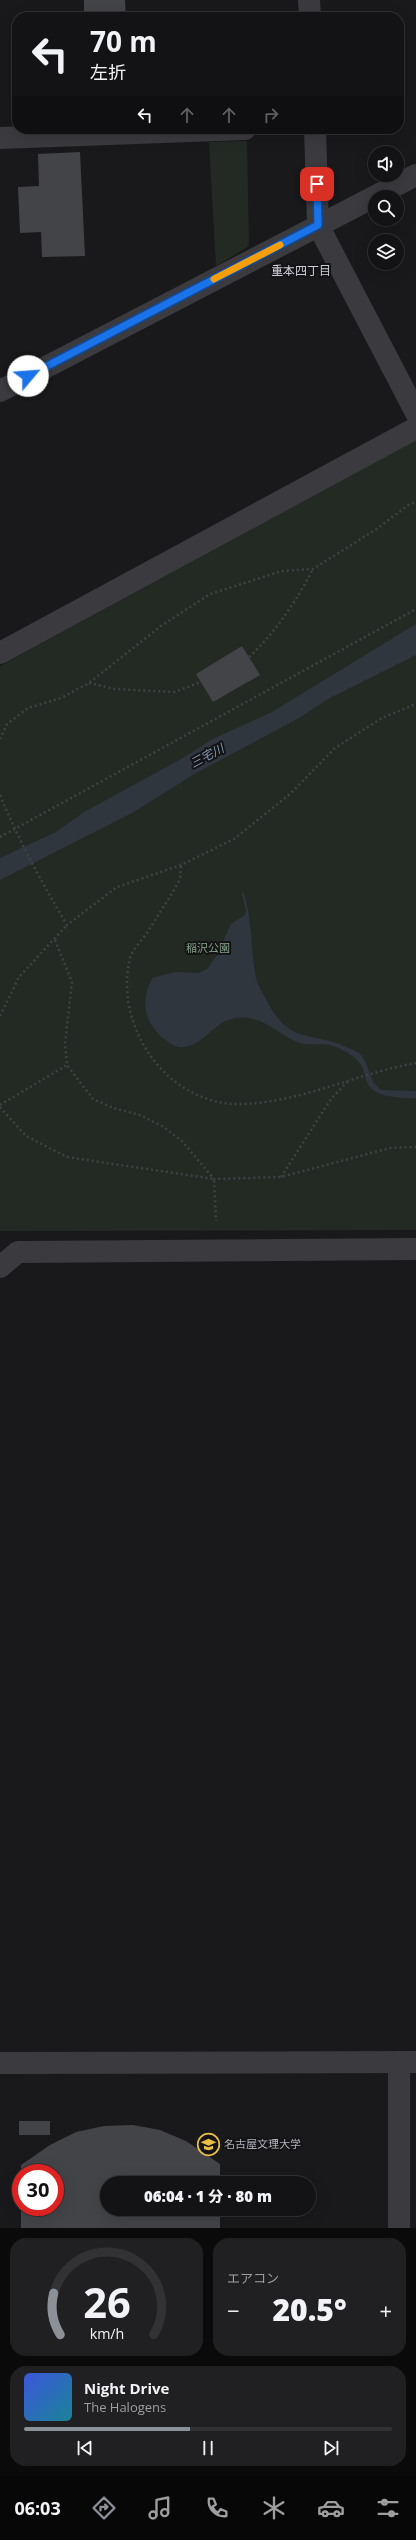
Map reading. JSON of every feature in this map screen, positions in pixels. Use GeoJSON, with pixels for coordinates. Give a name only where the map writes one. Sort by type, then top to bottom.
{"type":"FeatureCollection","features":[{"type":"Feature","properties":{"kind":"street"},"geometry":{"type":"LineString","coordinates":[[309,0],[310,12]]}},
{"type":"Feature","properties":{"kind":"street"},"geometry":{"type":"LineString","coordinates":[[0,138],[109,134]]}},
{"type":"Feature","properties":{"kind":"street"},"geometry":{"type":"LineString","coordinates":[[315,134],[318,225],[416,413]]}},
{"type":"Feature","properties":{"kind":"street"},"geometry":{"type":"LineString","coordinates":[[0,391],[416,175]]}},
{"type":"Feature","properties":{"kind":"street"},"geometry":{"type":"LineString","coordinates":[[0,653],[416,428]]}},
{"type":"Feature","properties":{"kind":"street"},"geometry":{"type":"LineString","coordinates":[[0,1267],[18,1252],[416,1249]]}},
{"type":"Feature","properties":{"kind":"street"},"geometry":{"type":"LineString","coordinates":[[0,2063],[407,2062],[399,2228]]}},
{"type":"Feature","properties":{"kind":"path"},"geometry":{"type":"LineString","coordinates":[[0,739],[8,724],[28,708],[61,698],[89,683],[162,626],[210,594],[282,571],[313,569],[375,530],[410,504],[416,502]]}},
{"type":"Feature","properties":{"kind":"path"},"geometry":{"type":"LineString","coordinates":[[249,657],[261,646],[306,584],[313,569]]}},
{"type":"Feature","properties":{"kind":"path"},"geometry":{"type":"LineString","coordinates":[[0,837],[416,609]]}},
{"type":"Feature","properties":{"kind":"path"},"geometry":{"type":"LineString","coordinates":[[89,683],[115,689],[174,692],[201,682]]}},
{"type":"Feature","properties":{"kind":"path"},"geometry":{"type":"LineString","coordinates":[[0,1016],[19,977],[55,940],[67,925],[117,887],[181,865],[234,839],[290,794],[335,748],[382,718],[416,704]]}},
{"type":"Feature","properties":{"kind":"path"},"geometry":{"type":"LineString","coordinates":[[0,795],[16,833],[39,878],[67,925]]}},
{"type":"Feature","properties":{"kind":"path"},"geometry":{"type":"LineString","coordinates":[[181,865],[180,879],[177,885],[131,957],[127,994],[132,1020],[143,1047],[166,1074],[193,1093],[218,1102],[242,1104],[280,1100],[363,1076],[416,1063]]}},
{"type":"Feature","properties":{"kind":"path"},"geometry":{"type":"LineString","coordinates":[[55,940],[72,982],[65,1044],[68,1065],[93,1099],[113,1108],[140,1115],[162,1126],[182,1140],[214,1179],[217,1250]]}},
{"type":"Feature","properties":{"kind":"path"},"geometry":{"type":"LineString","coordinates":[[68,1065],[0,1106],[26,1136],[67,1157],[214,1179],[281,1177],[390,1148],[416,1147]]}},
{"type":"Feature","properties":{"kind":"path"},"geometry":{"type":"LineString","coordinates":[[281,1177],[331,1099],[350,1080]]}},
{"type":"Feature","properties":{"kind":"green space"},"geometry":{"type":"Polygon","coordinates":[[[247,141],[249,246],[216,266],[209,142],[247,141]]]}},
{"type":"Feature","properties":{"kind":"green space","name":"稲沢公園"},"geometry":{"type":"Polygon","coordinates":[[[416,440],[416,1230],[0,1231],[0,666],[416,440]]]}},
{"type":"Feature","properties":{"kind":"water","name":"三宅川"},"geometry":{"type":"Polygon","coordinates":[[[416,624],[416,655],[328,699],[299,718],[196,773],[132,813],[0,880],[0,858],[56,832],[84,812],[183,758],[211,740],[272,712],[416,624]]]}},
{"type":"Feature","properties":{"kind":"water"},"geometry":{"type":"Polygon","coordinates":[[[243,891],[250,924],[256,978],[261,991],[276,1016],[293,1031],[302,1035],[334,1042],[359,1053],[366,1063],[373,1081],[381,1090],[416,1091],[416,1098],[395,1097],[382,1094],[374,1090],[369,1085],[362,1067],[357,1060],[349,1054],[337,1047],[329,1045],[297,1042],[257,1020],[243,1018],[223,1022],[201,1040],[184,1047],[175,1046],[156,1031],[148,1018],[145,1003],[148,986],[152,978],[175,972],[199,973],[208,968],[217,955],[231,924],[245,915],[246,911],[242,894],[243,891]]]}},
{"type":"Feature","properties":{"kind":"building"},"geometry":{"type":"Polygon","coordinates":[[[84,0],[125,0],[126,12],[84,12],[84,0]]]}},
{"type":"Feature","properties":{"kind":"building"},"geometry":{"type":"Polygon","coordinates":[[[80,152],[85,256],[42,257],[41,232],[20,233],[18,187],[39,186],[38,154],[80,152]]]}},
{"type":"Feature","properties":{"kind":"building"},"geometry":{"type":"Polygon","coordinates":[[[242,646],[260,675],[213,702],[196,674],[242,646]]]}},
{"type":"Feature","properties":{"kind":"building"},"geometry":{"type":"Polygon","coordinates":[[[19,2121],[50,2121],[50,2135],[19,2135],[19,2121]]]}},
{"type":"Feature","properties":{"kind":"building"},"geometry":{"type":"Polygon","coordinates":[[[133,2125],[160,2130],[186,2141],[220,2164],[220,2176],[100,2176],[100,2216],[220,2216],[220,2228],[21,2228],[21,2216],[64,2216],[64,2164],[22,2164],[50,2145],[76,2132],[104,2126],[133,2125]]]}},
{"type":"Feature","properties":{"kind":"slow traffic"},"geometry":{"type":"LineString","coordinates":[[214,279],[280,245]]}},
{"type":"Feature","properties":{"kind":"place","name":"名古屋文理大学"},"geometry":{"type":"Point","coordinates":[208,2144]}},
{"type":"Feature","properties":{"kind":"district","name":"重本四丁目"},"geometry":{"type":"Point","coordinates":[301,271]}},
{"type":"Feature","properties":{"kind":"route"},"geometry":{"type":"LineString","coordinates":[[28,376],[318,225],[317,184]]}}]}
